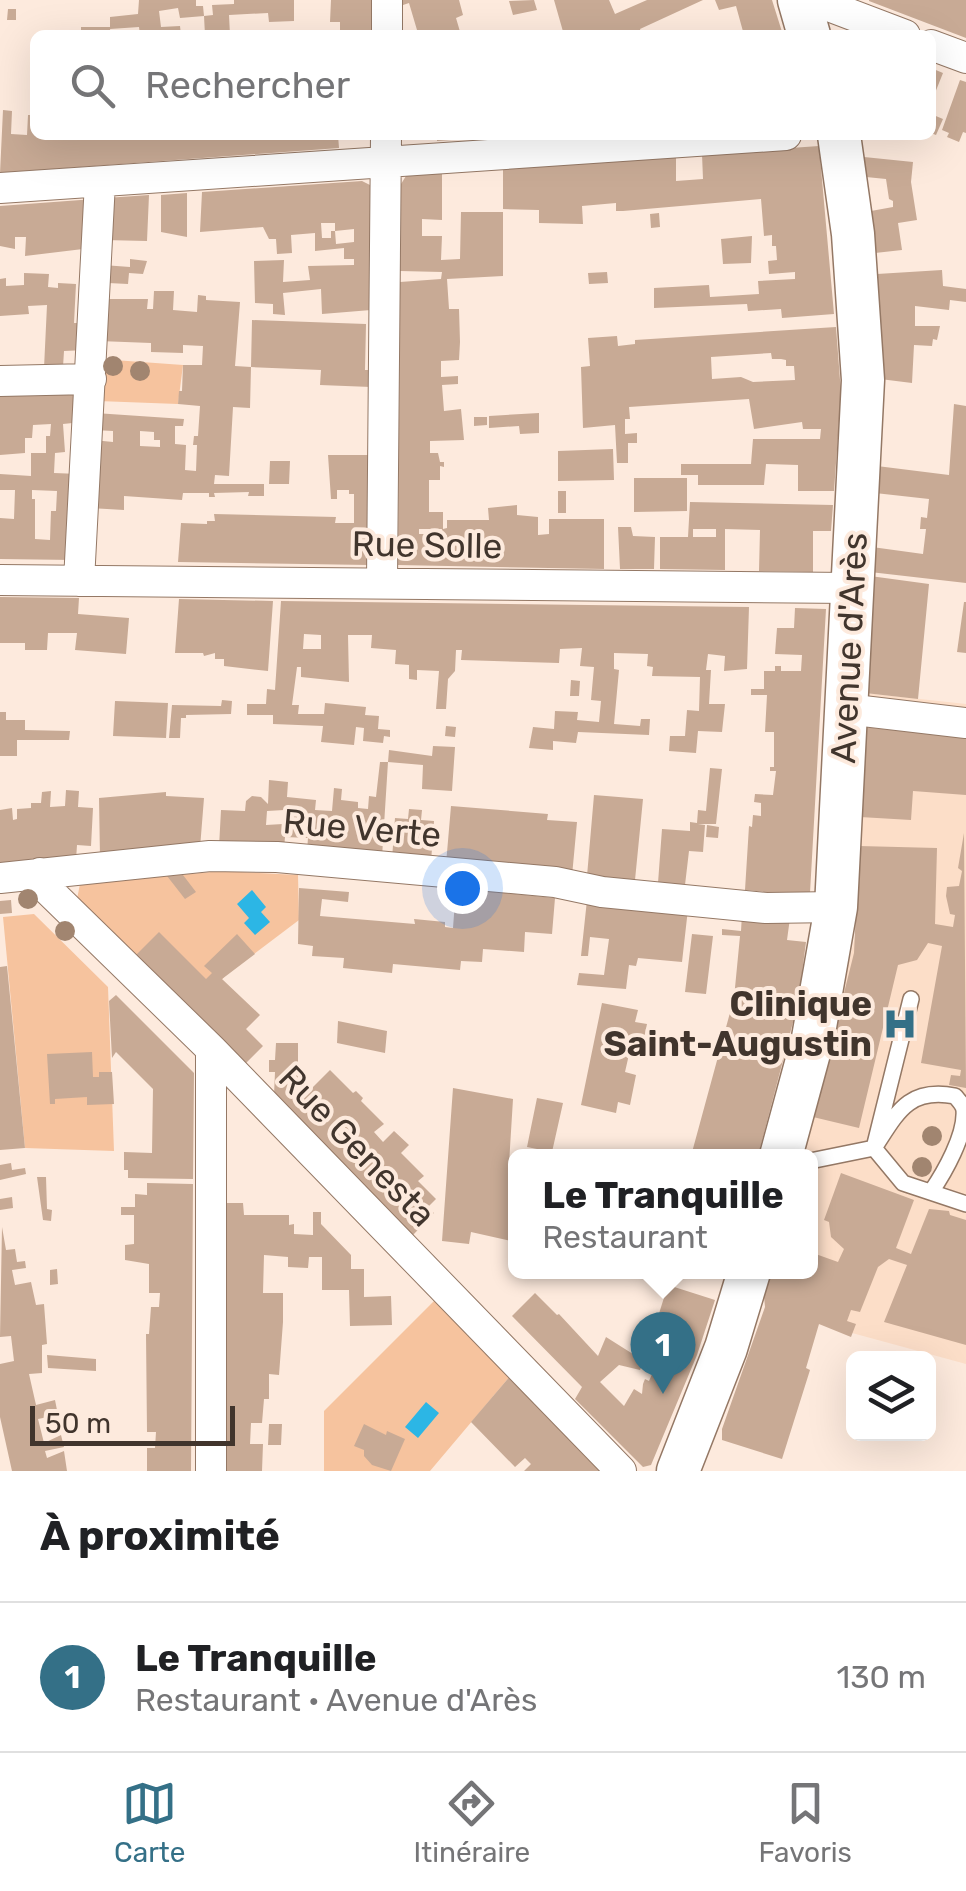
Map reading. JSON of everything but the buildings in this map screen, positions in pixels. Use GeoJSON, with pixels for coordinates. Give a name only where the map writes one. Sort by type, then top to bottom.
{"type":"FeatureCollection","features":[{"type":"Feature","properties":{"kind":"main road","name":"Avenue d'Arès"},"geometry":{"type":"LineString","coordinates":[[783,1149],[813,1038],[836,906],[863,380],[853,234],[840,140]]}},
{"type":"Feature","properties":{"kind":"main road"},"geometry":{"type":"LineString","coordinates":[[678,1471],[726,1348],[746,1279]]}},
{"type":"Feature","properties":{"kind":"street"},"geometry":{"type":"LineString","coordinates":[[387,0],[387,30]]}},
{"type":"Feature","properties":{"kind":"street"},"geometry":{"type":"LineString","coordinates":[[803,14],[826,6],[891,30]]}},
{"type":"Feature","properties":{"kind":"street"},"geometry":{"type":"LineString","coordinates":[[936,47],[966,58]]}},
{"type":"Feature","properties":{"kind":"street"},"geometry":{"type":"LineString","coordinates":[[0,188],[100,182],[386,147],[619,140]]}},
{"type":"Feature","properties":{"kind":"street"},"geometry":{"type":"LineString","coordinates":[[382,582],[386,147]]}},
{"type":"Feature","properties":{"kind":"street"},"geometry":{"type":"LineString","coordinates":[[79,582],[100,182]]}},
{"type":"Feature","properties":{"kind":"street"},"geometry":{"type":"LineString","coordinates":[[0,380],[90,379]]}},
{"type":"Feature","properties":{"kind":"street","name":"Rue Solle"},"geometry":{"type":"LineString","coordinates":[[0,580],[852,588]]}},
{"type":"Feature","properties":{"kind":"street"},"geometry":{"type":"LineString","coordinates":[[846,709],[966,723]]}},
{"type":"Feature","properties":{"kind":"street","name":"Rue Verte"},"geometry":{"type":"LineString","coordinates":[[0,878],[210,856],[277,857],[555,882],[602,892],[766,908],[836,906]]}},
{"type":"Feature","properties":{"kind":"street","name":"Rue Genesta"},"geometry":{"type":"LineString","coordinates":[[40,873],[47,889],[211,1049],[621,1471]]}},
{"type":"Feature","properties":{"kind":"street"},"geometry":{"type":"LineString","coordinates":[[211,1049],[211,1471]]}},
{"type":"Feature","properties":{"kind":"lane"},"geometry":{"type":"LineString","coordinates":[[874,1148],[911,999]]}},
{"type":"Feature","properties":{"kind":"lane"},"geometry":{"type":"LineString","coordinates":[[818,1159],[874,1148],[901,1106],[928,1094],[955,1096],[964,1110],[961,1139],[931,1192]]}},
{"type":"Feature","properties":{"kind":"lane"},"geometry":{"type":"LineString","coordinates":[[874,1148],[903,1182],[966,1204]]}},
{"type":"Feature","properties":{"kind":"shaded area"},"geometry":{"type":"Polygon","coordinates":[[[100,359],[183,365],[178,404],[98,401],[100,359]]]}},
{"type":"Feature","properties":{"kind":"shaded area","name":"Clinique Saint-Augustin"},"geometry":{"type":"Polygon","coordinates":[[[865,693],[966,704],[966,1364],[936,1356],[936,1351],[918,1351],[819,1324],[767,1284],[769,1279],[818,1279],[818,1149],[805,1149],[856,932],[865,693]]]}},
{"type":"Feature","properties":{"kind":"shaded area"},"geometry":{"type":"Polygon","coordinates":[[[222,871],[298,875],[299,920],[225,976],[191,1012],[77,899],[80,884],[222,871]]]}},
{"type":"Feature","properties":{"kind":"shaded area"},"geometry":{"type":"Polygon","coordinates":[[[34,914],[108,987],[114,1151],[25,1148],[3,917],[34,914]]]}},
{"type":"Feature","properties":{"kind":"shaded area"},"geometry":{"type":"Polygon","coordinates":[[[436,1299],[511,1375],[430,1471],[324,1471],[324,1411],[436,1299]]]}},
{"type":"Feature","properties":{"kind":"water"},"geometry":{"type":"Polygon","coordinates":[[[252,890],[266,907],[261,912],[270,922],[255,935],[244,923],[249,918],[237,904],[252,890]]]}},
{"type":"Feature","properties":{"kind":"water"},"geometry":{"type":"Polygon","coordinates":[[[426,1402],[439,1413],[418,1438],[405,1427],[426,1402]]]}},
{"type":"Feature","properties":{"kind":"place","name":"Clinique Saint-Augustin"},"geometry":{"type":"Point","coordinates":[900,1024]}},
{"type":"Feature","properties":{"kind":"place","name":"Le Tranquille"},"geometry":{"type":"Point","coordinates":[663,1394]}}]}
